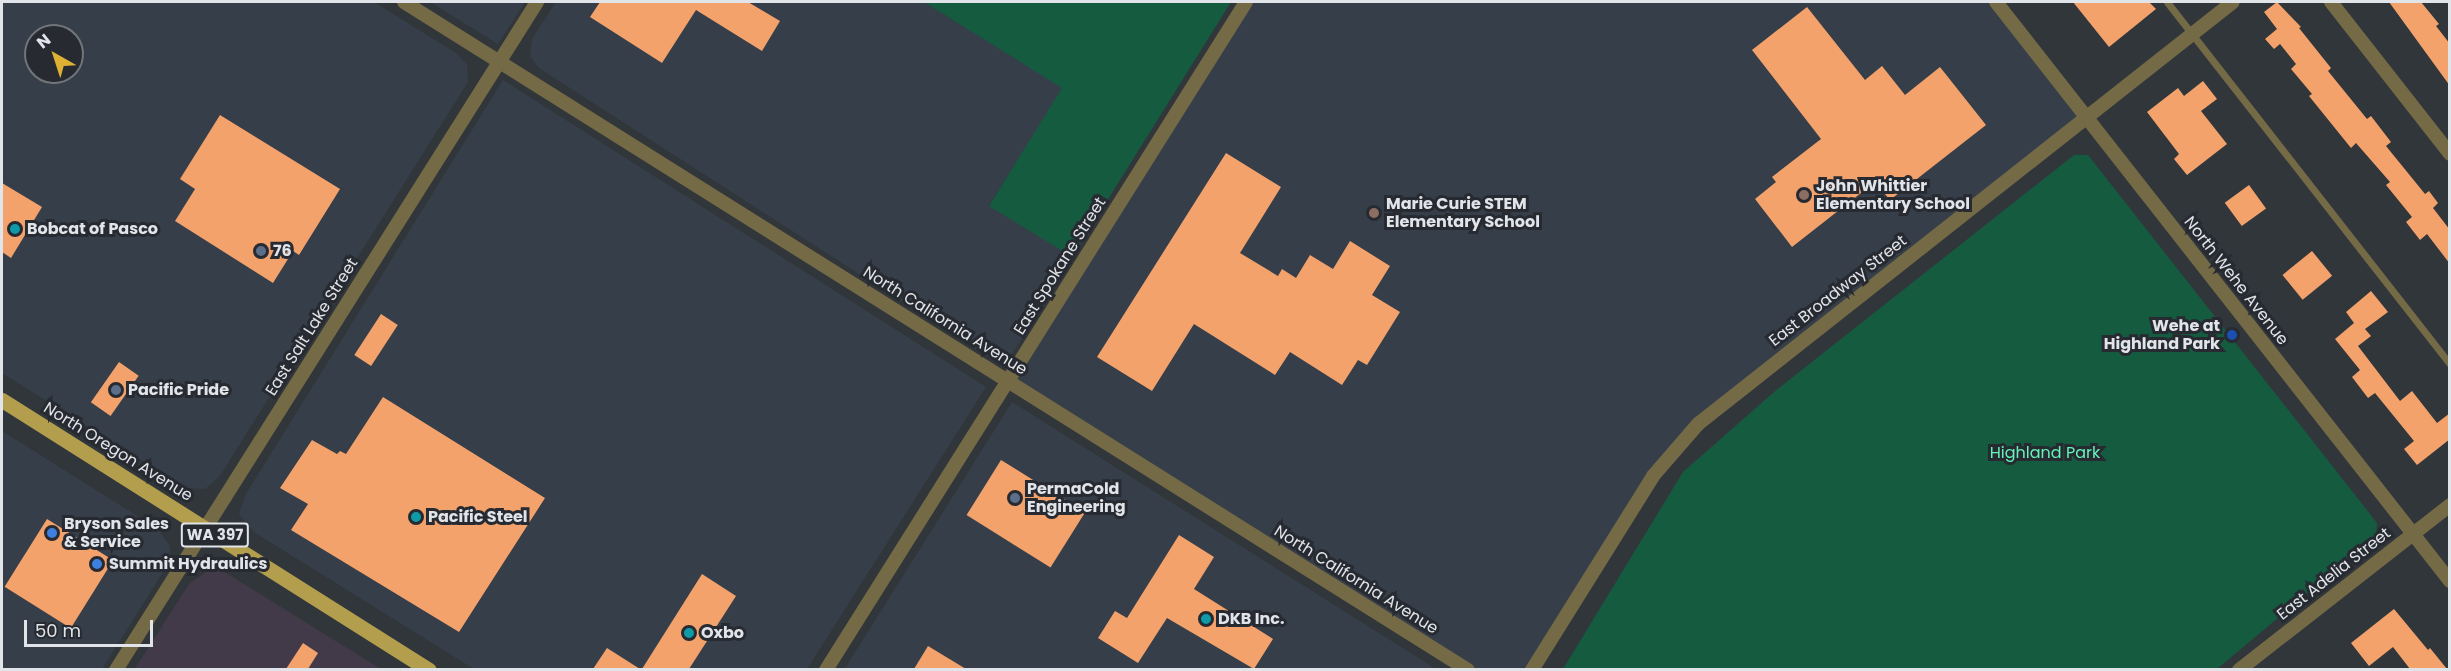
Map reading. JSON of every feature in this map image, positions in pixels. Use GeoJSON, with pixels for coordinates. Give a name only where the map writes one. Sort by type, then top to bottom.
{"type":"FeatureCollection","features":[{"type":"Feature","properties":{"kind":"main road","name":"North Oregon Avenue"},"geometry":{"type":"LineString","coordinates":[[2,400],[429,669]]}},
{"type":"Feature","properties":{"kind":"street","name":"North California Avenue"},"geometry":{"type":"LineString","coordinates":[[404,2],[1468,669]]}},
{"type":"Feature","properties":{"kind":"street","name":"East Salt Lake Street"},"geometry":{"type":"LineString","coordinates":[[116,669],[537,2]]}},
{"type":"Feature","properties":{"kind":"street","name":"East Spokane Street"},"geometry":{"type":"LineString","coordinates":[[826,669],[1246,2]]}},
{"type":"Feature","properties":{"kind":"street","name":"North Wehe Avenue"},"geometry":{"type":"LineString","coordinates":[[1996,2],[2450,581]]}},
{"type":"Feature","properties":{"kind":"street","name":"East Broadway Street"},"geometry":{"type":"LineString","coordinates":[[1532,669],[1653,476],[1698,424],[2234,2]]}},
{"type":"Feature","properties":{"kind":"street"},"geometry":{"type":"LineString","coordinates":[[2331,2],[2450,154]]}},
{"type":"Feature","properties":{"kind":"street","name":"East Adelia Street"},"geometry":{"type":"LineString","coordinates":[[2239,669],[2450,505]]}},
{"type":"Feature","properties":{"kind":"lane"},"geometry":{"type":"LineString","coordinates":[[2167,2],[2450,364]]}},
{"type":"Feature","properties":{"kind":"shaded area"},"geometry":{"type":"Polygon","coordinates":[[[2,2],[374,2],[456,53],[467,65],[468,82],[219,477],[205,489],[186,488],[2,373],[2,2]]]}},
{"type":"Feature","properties":{"kind":"shaded area"},"geometry":{"type":"Polygon","coordinates":[[[430,2],[525,2],[498,44],[430,2]]]}},
{"type":"Feature","properties":{"kind":"shaded area"},"geometry":{"type":"Polygon","coordinates":[[[556,2],[924,2],[1063,88],[989,205],[1072,257],[1004,367],[539,68],[530,56],[532,39],[556,2]]]}},
{"type":"Feature","properties":{"kind":"shaded area","name":"Marie Curie STEM Elementary School"},"geometry":{"type":"Polygon","coordinates":[[[1246,2],[1996,2],[2087,117],[1674,449],[1532,669],[1468,669],[1008,380],[1246,2]]]}},
{"type":"Feature","properties":{"kind":"shaded area"},"geometry":{"type":"Polygon","coordinates":[[[503,80],[986,387],[807,669],[474,669],[254,532],[239,514],[246,494],[503,80]]]}},
{"type":"Feature","properties":{"kind":"shaded area"},"geometry":{"type":"Polygon","coordinates":[[[1012,402],[1436,669],[844,670],[1012,402]]]}},
{"type":"Feature","properties":{"kind":"shaded area"},"geometry":{"type":"Polygon","coordinates":[[[2,431],[158,529],[170,546],[170,561],[102,669],[2,669],[2,431]]]}},
{"type":"Feature","properties":{"kind":"shaded area"},"geometry":{"type":"Polygon","coordinates":[[[210,569],[223,571],[381,669],[134,670],[189,584],[210,569]]]}},
{"type":"Feature","properties":{"kind":"green space"},"geometry":{"type":"Polygon","coordinates":[[[924,2],[1231,2],[1072,257],[989,206],[1062,88],[924,2]]]}},
{"type":"Feature","properties":{"kind":"green space","name":"Highland Park"},"geometry":{"type":"Polygon","coordinates":[[[2074,155],[2088,155],[2377,523],[2376,536],[2217,669],[1563,669],[1683,472],[1774,392],[2074,155]]]}},
{"type":"Feature","properties":{"kind":"building"},"geometry":{"type":"Polygon","coordinates":[[[600,2],[748,2],[780,21],[762,51],[696,10],[662,63],[590,17],[600,2]]]}},
{"type":"Feature","properties":{"kind":"building"},"geometry":{"type":"Polygon","coordinates":[[[2073,2],[2149,2],[2156,9],[2109,47],[2073,2]]]}},
{"type":"Feature","properties":{"kind":"building"},"geometry":{"type":"Polygon","coordinates":[[[2277,2],[2301,27],[2299,28],[2331,68],[2328,71],[2367,119],[2371,116],[2391,142],[2386,146],[2425,194],[2429,191],[2438,203],[2433,208],[2450,230],[2450,264],[2427,234],[2420,240],[2406,222],[2412,217],[2386,185],[2390,182],[2356,143],[2351,148],[2309,96],[2312,94],[2291,69],[2296,64],[2280,44],[2274,49],[2265,39],[2277,29],[2264,12],[2277,2]]]}},
{"type":"Feature","properties":{"kind":"building"},"geometry":{"type":"Polygon","coordinates":[[[2389,2],[2421,2],[2439,24],[2436,26],[2450,44],[2450,86],[2389,2]]]}},
{"type":"Feature","properties":{"kind":"building"},"geometry":{"type":"Polygon","coordinates":[[[1807,7],[1865,80],[1882,66],[1905,95],[1940,67],[1986,125],[1890,200],[1875,182],[1792,247],[1755,199],[1776,182],[1772,177],[1821,139],[1752,50],[1807,7]]]}},
{"type":"Feature","properties":{"kind":"building"},"geometry":{"type":"Polygon","coordinates":[[[2203,81],[2217,99],[2201,111],[2227,144],[2187,175],[2174,159],[2179,154],[2147,112],[2178,88],[2184,96],[2203,81]]]}},
{"type":"Feature","properties":{"kind":"building"},"geometry":{"type":"Polygon","coordinates":[[[220,115],[340,189],[299,255],[293,251],[273,283],[175,221],[195,189],[180,179],[220,115]]]}},
{"type":"Feature","properties":{"kind":"building"},"geometry":{"type":"Polygon","coordinates":[[[1226,153],[1281,187],[1240,253],[1278,276],[1282,269],[1296,278],[1310,255],[1333,269],[1350,241],[1390,266],[1372,295],[1400,312],[1367,365],[1358,360],[1342,385],[1290,352],[1275,375],[1194,324],[1152,391],[1097,357],[1226,153]]]}},
{"type":"Feature","properties":{"kind":"building","name":"Bobcat of Pasco"},"geometry":{"type":"Polygon","coordinates":[[[2,183],[42,207],[11,258],[2,252],[2,183]]]}},
{"type":"Feature","properties":{"kind":"building"},"geometry":{"type":"Polygon","coordinates":[[[2249,185],[2266,208],[2242,226],[2225,203],[2249,185]]]}},
{"type":"Feature","properties":{"kind":"building"},"geometry":{"type":"Polygon","coordinates":[[[2312,251],[2332,276],[2303,300],[2282,275],[2312,251]]]}},
{"type":"Feature","properties":{"kind":"building"},"geometry":{"type":"Polygon","coordinates":[[[2371,291],[2388,312],[2365,329],[2371,336],[2358,346],[2400,401],[2412,391],[2437,423],[2450,413],[2450,439],[2417,465],[2404,449],[2414,441],[2375,393],[2368,398],[2352,377],[2360,370],[2335,339],[2354,323],[2346,312],[2371,291]]]}},
{"type":"Feature","properties":{"kind":"building"},"geometry":{"type":"Polygon","coordinates":[[[381,314],[398,325],[371,366],[354,355],[381,314]]]}},
{"type":"Feature","properties":{"kind":"building","name":"Pacific Pride"},"geometry":{"type":"Polygon","coordinates":[[[119,362],[139,376],[111,416],[91,402],[119,362]]]}},
{"type":"Feature","properties":{"kind":"building","name":"Pacific Steel"},"geometry":{"type":"Polygon","coordinates":[[[383,397],[545,498],[459,632],[291,530],[308,504],[280,488],[312,440],[337,454],[340,451],[346,454],[383,397]]]}},
{"type":"Feature","properties":{"kind":"building"},"geometry":{"type":"Polygon","coordinates":[[[1001,460],[1085,512],[1051,568],[967,515],[1001,460]]]}},
{"type":"Feature","properties":{"kind":"building"},"geometry":{"type":"Polygon","coordinates":[[[47,519],[113,560],[71,628],[5,587],[47,519]]]}},
{"type":"Feature","properties":{"kind":"building","name":"DKB Inc."},"geometry":{"type":"Polygon","coordinates":[[[1179,535],[1214,557],[1194,589],[1273,639],[1254,669],[1167,618],[1138,663],[1098,638],[1115,611],[1127,618],[1179,535]]]}},
{"type":"Feature","properties":{"kind":"building","name":"Oxbo"},"geometry":{"type":"Polygon","coordinates":[[[702,574],[736,596],[689,669],[642,669],[702,574]]]}},
{"type":"Feature","properties":{"kind":"building"},"geometry":{"type":"Polygon","coordinates":[[[2394,609],[2447,669],[2410,669],[2393,647],[2369,666],[2351,643],[2394,609]]]}},
{"type":"Feature","properties":{"kind":"building"},"geometry":{"type":"Polygon","coordinates":[[[303,643],[318,653],[308,669],[286,669],[303,643]]]}},
{"type":"Feature","properties":{"kind":"building"},"geometry":{"type":"Polygon","coordinates":[[[928,646],[966,669],[914,669],[928,646]]]}},
{"type":"Feature","properties":{"kind":"building"},"geometry":{"type":"Polygon","coordinates":[[[607,648],[640,669],[593,669],[607,648]]]}},
{"type":"Feature","properties":{"kind":"place","name":"John Whittier Elementary School"},"geometry":{"type":"Point","coordinates":[1804,195]}},
{"type":"Feature","properties":{"kind":"place","name":"Marie Curie STEM Elementary School"},"geometry":{"type":"Point","coordinates":[1374,213]}},
{"type":"Feature","properties":{"kind":"place","name":"Bobcat of Pasco"},"geometry":{"type":"Point","coordinates":[15,229]}},
{"type":"Feature","properties":{"kind":"place","name":"76"},"geometry":{"type":"Point","coordinates":[261,251]}},
{"type":"Feature","properties":{"kind":"place","name":"Wehe at Highland Park"},"geometry":{"type":"Point","coordinates":[2232,335]}},
{"type":"Feature","properties":{"kind":"place","name":"Pacific Pride"},"geometry":{"type":"Point","coordinates":[116,390]}},
{"type":"Feature","properties":{"kind":"place","name":"PermaCold Engineering"},"geometry":{"type":"Point","coordinates":[1015,498]}},
{"type":"Feature","properties":{"kind":"place","name":"Pacific Steel"},"geometry":{"type":"Point","coordinates":[416,517]}},
{"type":"Feature","properties":{"kind":"place","name":"Bryson Sales & Service"},"geometry":{"type":"Point","coordinates":[52,533]}},
{"type":"Feature","properties":{"kind":"place","name":"Summit Hydraulics"},"geometry":{"type":"Point","coordinates":[97,564]}},
{"type":"Feature","properties":{"kind":"place","name":"DKB Inc."},"geometry":{"type":"Point","coordinates":[1206,619]}},
{"type":"Feature","properties":{"kind":"place","name":"Oxbo"},"geometry":{"type":"Point","coordinates":[689,633]}}]}
